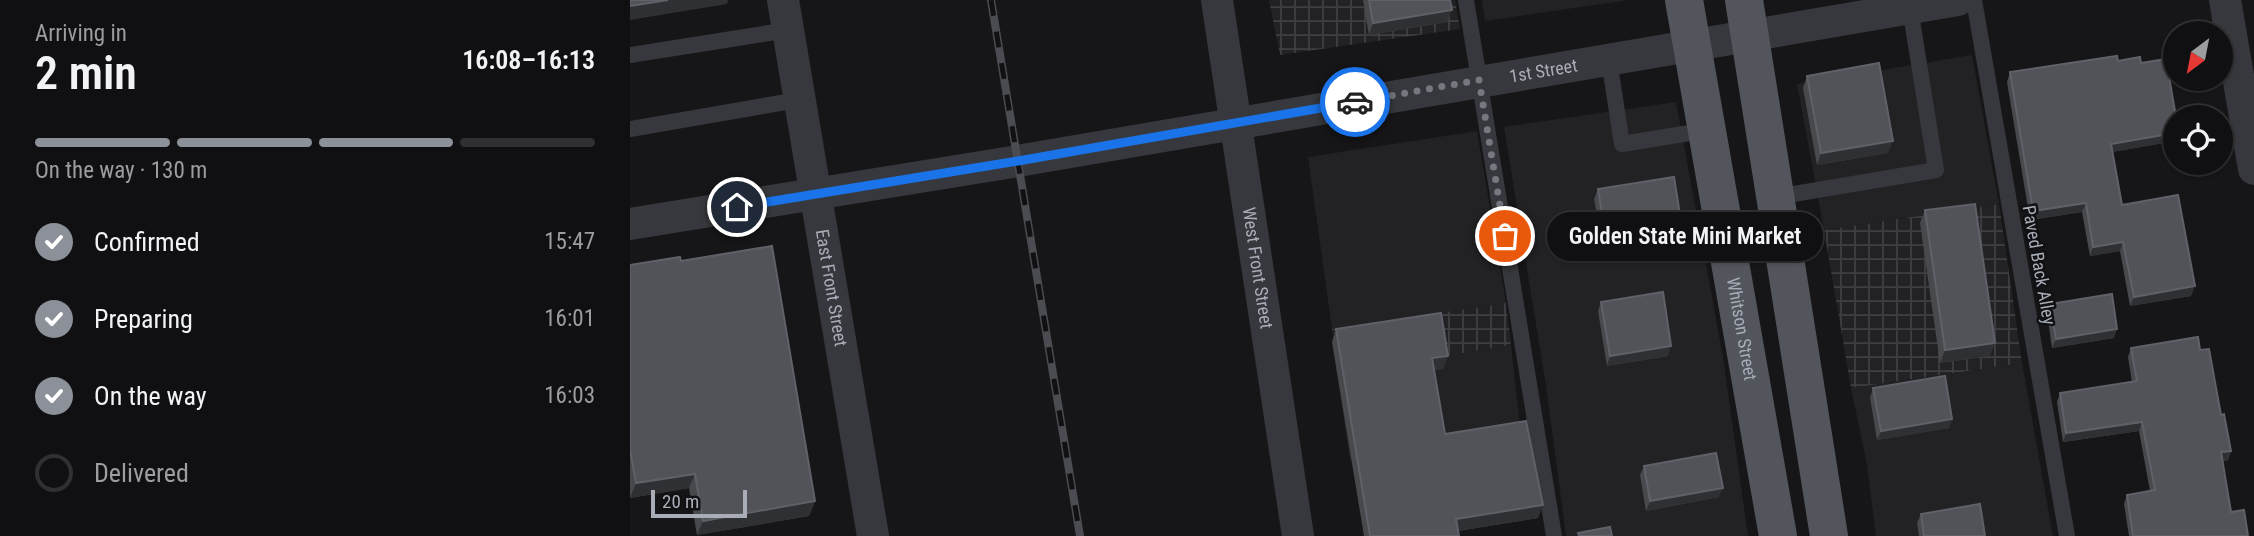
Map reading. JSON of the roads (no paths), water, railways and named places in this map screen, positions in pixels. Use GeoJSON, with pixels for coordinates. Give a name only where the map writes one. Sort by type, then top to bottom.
{"type":"FeatureCollection","features":[{"type":"Feature","properties":{"kind":"main road","name":"Whitson Street"},"geometry":{"type":"LineString","coordinates":[[1684,0],[1778,536]]}},
{"type":"Feature","properties":{"kind":"main road"},"geometry":{"type":"LineString","coordinates":[[1747,18],[1829,536]]}},
{"type":"Feature","properties":{"kind":"street","name":"West Front Street"},"geometry":{"type":"LineString","coordinates":[[1217,0],[1298,536]]}},
{"type":"Feature","properties":{"kind":"street","name":"1st Street"},"geometry":{"type":"LineString","coordinates":[[630,224],[1693,46],[1747,18],[1910,8],[1958,0]]}},
{"type":"Feature","properties":{"kind":"street"},"geometry":{"type":"LineString","coordinates":[[2225,0],[2254,169]]}},
{"type":"Feature","properties":{"kind":"street","name":"East Front Street"},"geometry":{"type":"LineString","coordinates":[[785,15],[873,536]]}},
{"type":"Feature","properties":{"kind":"lane"},"geometry":{"type":"LineString","coordinates":[[1466,0],[1554,536]]}},
{"type":"Feature","properties":{"kind":"lane","name":"Paved Back Alley"},"geometry":{"type":"LineString","coordinates":[[1974,0],[2067,536]]}},
{"type":"Feature","properties":{"kind":"lane"},"geometry":{"type":"LineString","coordinates":[[1776,197],[1936,170],[1910,8]]}},
{"type":"Feature","properties":{"kind":"lane"},"geometry":{"type":"LineString","coordinates":[[630,55],[785,15]]}},
{"type":"Feature","properties":{"kind":"lane"},"geometry":{"type":"LineString","coordinates":[[1609,60],[1622,144],[1708,130]]}},
{"type":"Feature","properties":{"kind":"lane"},"geometry":{"type":"LineString","coordinates":[[630,129],[799,100]]}},
{"type":"Feature","properties":{"kind":"railway"},"geometry":{"type":"LineString","coordinates":[[991,0],[1080,536]]}},
{"type":"Feature","properties":{"kind":"place","name":"Golden State Mini Market"},"geometry":{"type":"Point","coordinates":[1505,236]}}]}
